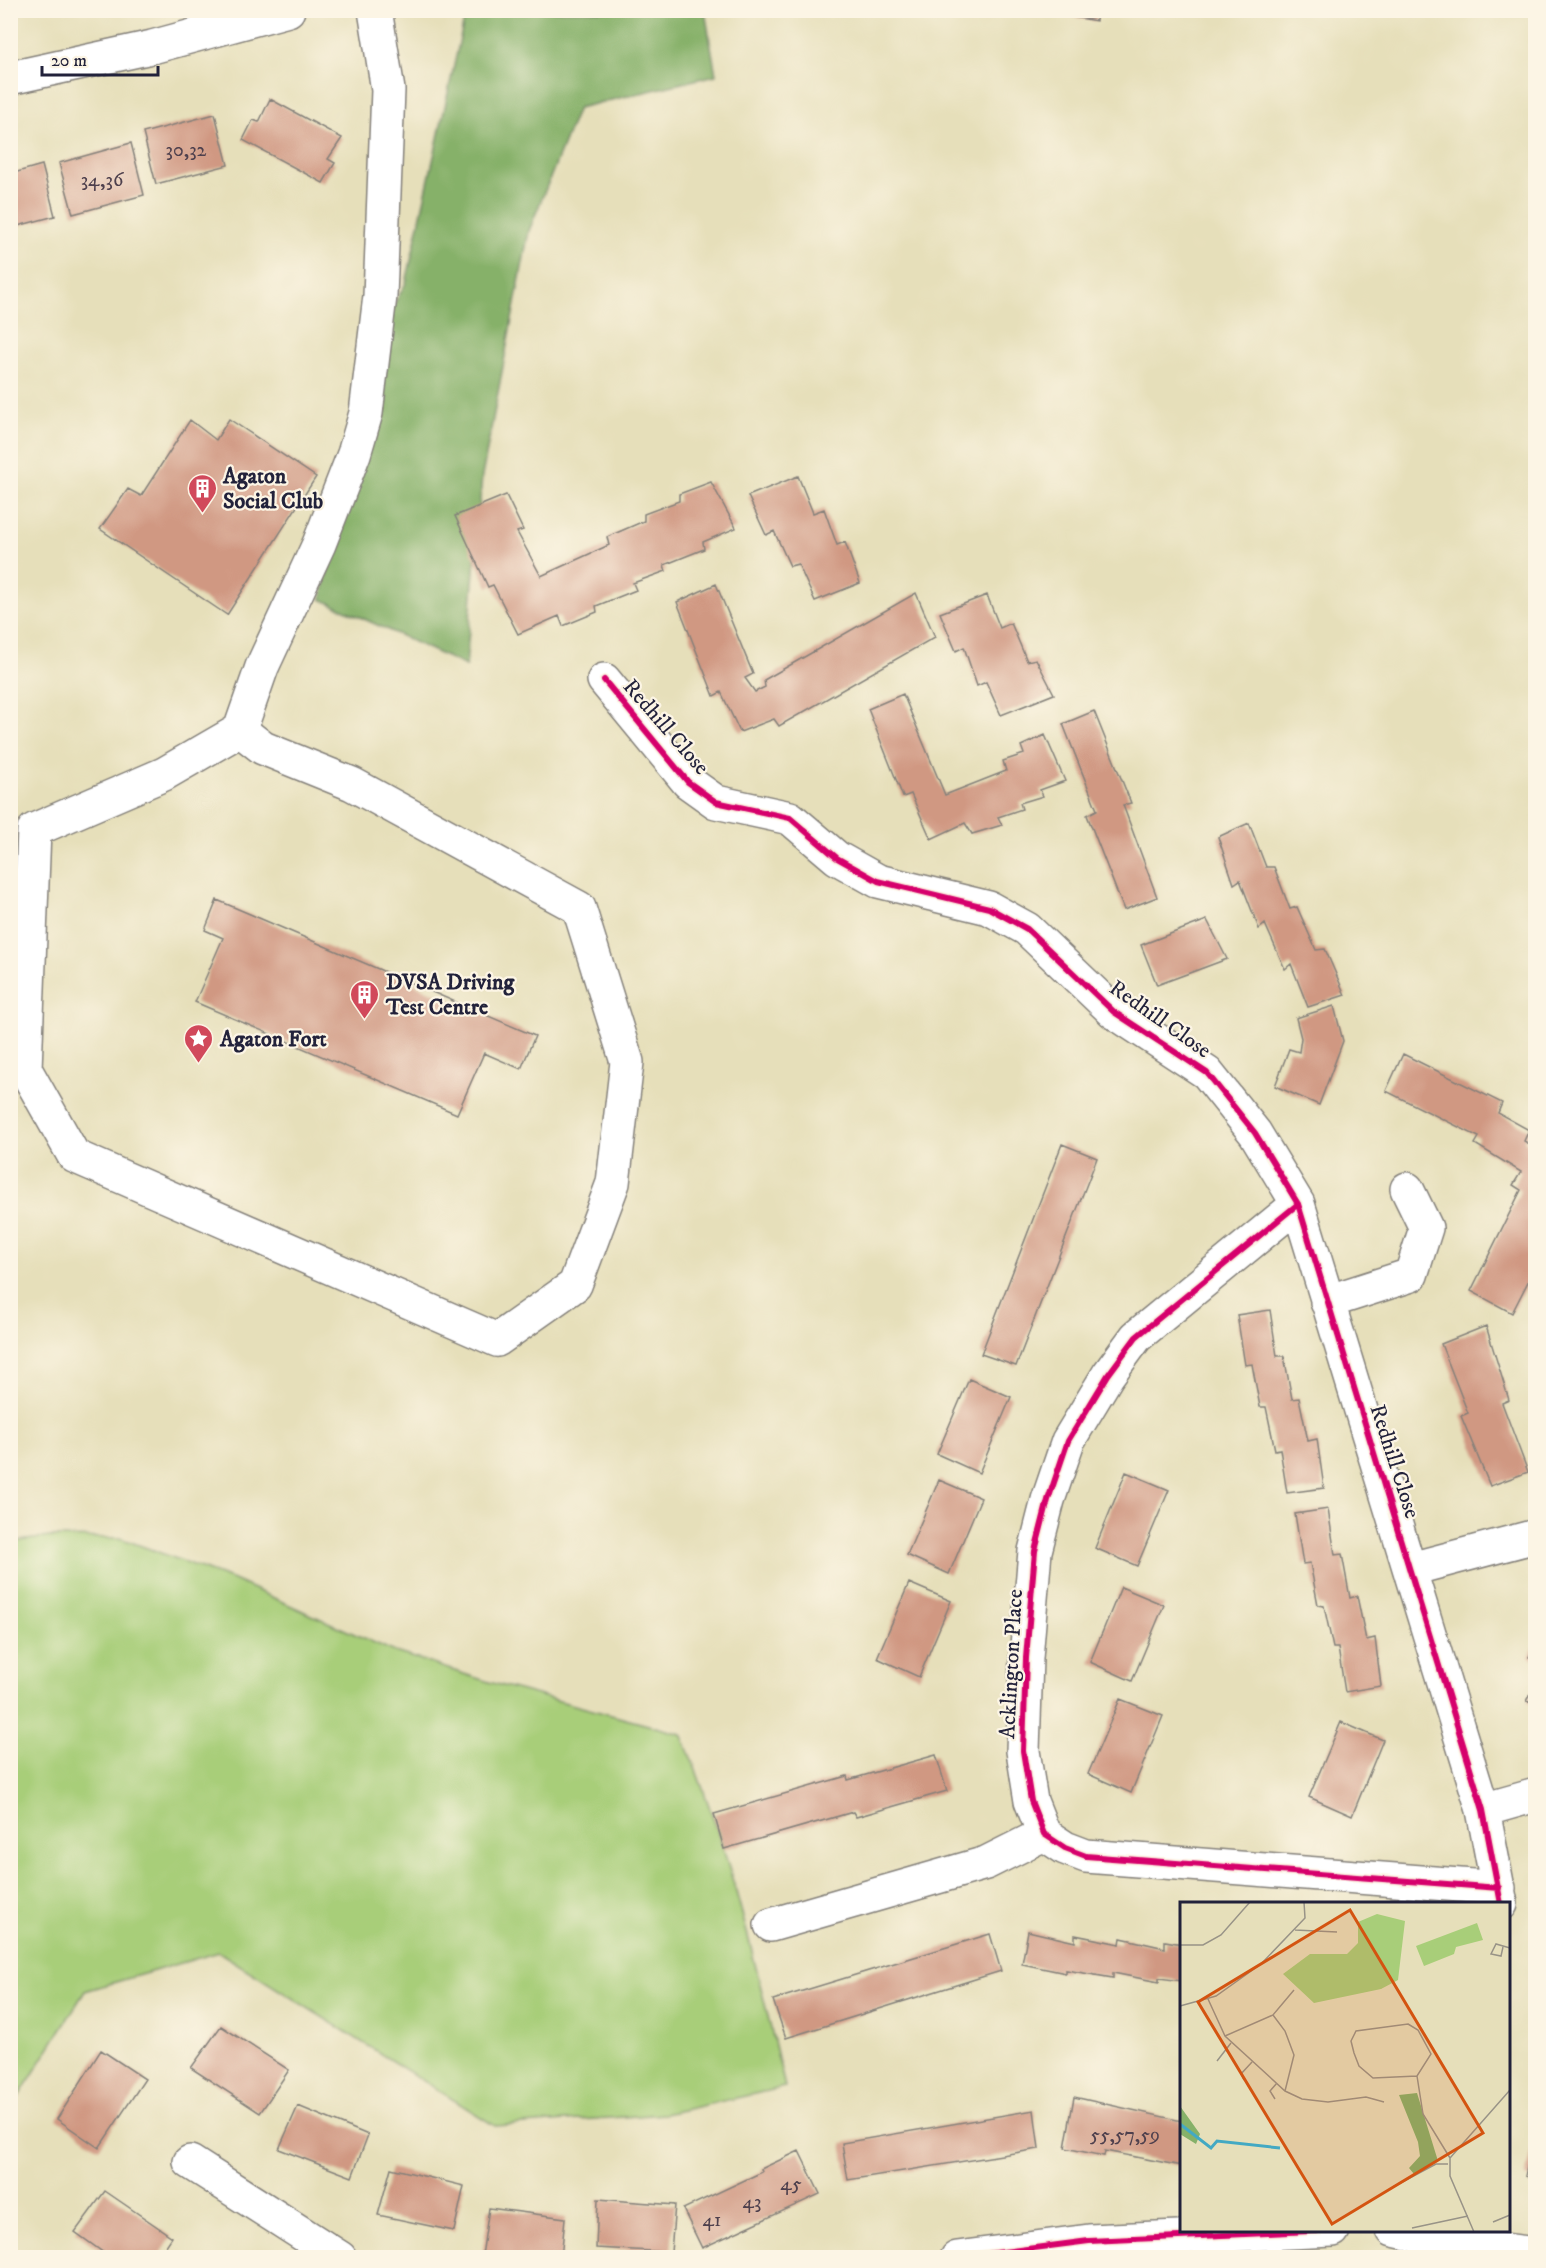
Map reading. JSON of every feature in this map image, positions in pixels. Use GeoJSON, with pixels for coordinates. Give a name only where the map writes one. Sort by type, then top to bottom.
{"type":"FeatureCollection","features":[{"type":"Feature","properties":{"kind":"street"},"geometry":{"type":"LineString","coordinates":[[10,78],[152,47],[288,10]]}},
{"type":"Feature","properties":{"kind":"street"},"geometry":{"type":"LineString","coordinates":[[240,730],[263,748],[352,784],[579,908],[627,1062],[613,1184],[575,1285],[497,1340],[74,1156],[25,1069],[34,830],[164,774],[240,730],[262,667],[319,544],[354,454],[366,412],[380,296],[388,90],[375,10]]}},
{"type":"Feature","properties":{"kind":"street","name":"Redhill Close"},"geometry":{"type":"LineString","coordinates":[[604,680],[688,782],[716,802],[790,818],[837,858],[878,881],[989,908],[1027,929],[1114,1012],[1207,1073],[1255,1133],[1298,1204],[1412,1569],[1483,1810],[1500,1896]]}},
{"type":"Feature","properties":{"kind":"street"},"geometry":{"type":"LineString","coordinates":[[1327,1302],[1411,1275],[1426,1228],[1407,1189]]}},
{"type":"Feature","properties":{"kind":"street","name":"Acklington Place"},"geometry":{"type":"LineString","coordinates":[[1044,1834],[1031,1801],[1023,1751],[1026,1658],[1035,1551],[1048,1500],[1068,1441],[1108,1375],[1136,1337],[1298,1204]]}},
{"type":"Feature","properties":{"kind":"street"},"geometry":{"type":"LineString","coordinates":[[1412,1569],[1536,1536]]}},
{"type":"Feature","properties":{"kind":"street"},"geometry":{"type":"LineString","coordinates":[[1483,1810],[1536,1795]]}},
{"type":"Feature","properties":{"kind":"street"},"geometry":{"type":"LineString","coordinates":[[771,1925],[986,1863],[1044,1834],[1065,1848],[1086,1856],[1500,1896]]}},
{"type":"Feature","properties":{"kind":"street"},"geometry":{"type":"LineString","coordinates":[[190,2162],[340,2258]]}},
{"type":"Feature","properties":{"kind":"street"},"geometry":{"type":"LineString","coordinates":[[957,2258],[1089,2241],[1289,2232]]}},
{"type":"Feature","properties":{"kind":"street"},"geometry":{"type":"LineString","coordinates":[[1411,2232],[1456,2237],[1536,2254]]}},
{"type":"Feature","properties":{"kind":"green space"},"geometry":{"type":"Polygon","coordinates":[[[466,11],[705,11],[716,75],[578,108],[529,231],[482,476],[466,666],[321,599],[387,317],[406,283],[466,11]]]}},
{"type":"Feature","properties":{"kind":"green space"},"geometry":{"type":"Polygon","coordinates":[[[50,1537],[120,1538],[231,1579],[395,1652],[489,1682],[681,1734],[728,1864],[785,2087],[665,2114],[495,2126],[219,1952],[85,1991],[11,2109],[11,1542],[50,1537]]]}},
{"type":"Feature","properties":{"kind":"building"},"geometry":{"type":"Polygon","coordinates":[[[1031,10],[1097,10],[1096,21],[1031,10]]]}},
{"type":"Feature","properties":{"kind":"building"},"geometry":{"type":"Polygon","coordinates":[[[270,99],[342,138],[328,159],[335,163],[323,183],[243,140],[253,120],[259,122],[270,99]]]}},
{"type":"Feature","properties":{"kind":"building"},"geometry":{"type":"Polygon","coordinates":[[[215,114],[228,165],[156,184],[143,133],[215,114]]]}},
{"type":"Feature","properties":{"kind":"building"},"geometry":{"type":"Polygon","coordinates":[[[131,143],[144,195],[73,214],[59,163],[131,143]]]}},
{"type":"Feature","properties":{"kind":"building"},"geometry":{"type":"Polygon","coordinates":[[[42,165],[55,216],[10,228],[10,174],[42,165]]]}},
{"type":"Feature","properties":{"kind":"building","name":"Agaton Social Club"},"geometry":{"type":"Polygon","coordinates":[[[229,419],[316,477],[227,615],[100,529],[128,489],[141,496],[190,420],[216,440],[229,419]]]}},
{"type":"Feature","properties":{"kind":"building"},"geometry":{"type":"Polygon","coordinates":[[[798,476],[813,513],[824,509],[837,545],[845,542],[860,583],[815,601],[798,564],[790,566],[774,531],[766,535],[748,496],[798,476]]]}},
{"type":"Feature","properties":{"kind":"building"},"geometry":{"type":"Polygon","coordinates":[[[711,482],[736,528],[703,542],[704,549],[664,565],[666,571],[633,583],[636,590],[596,606],[597,612],[563,626],[559,616],[518,634],[493,585],[488,587],[455,516],[506,495],[523,530],[517,532],[541,576],[609,545],[607,537],[644,521],[644,514],[679,501],[679,494],[711,482]]]}},
{"type":"Feature","properties":{"kind":"building"},"geometry":{"type":"Polygon","coordinates":[[[716,584],[753,674],[745,678],[755,692],[765,687],[764,680],[916,593],[935,637],[779,726],[774,719],[740,732],[721,692],[714,696],[677,602],[716,584]]]}},
{"type":"Feature","properties":{"kind":"building"},"geometry":{"type":"Polygon","coordinates":[[[987,595],[1000,628],[1011,623],[1027,661],[1036,659],[1054,694],[1001,715],[986,682],[977,686],[964,647],[956,651],[940,613],[987,595]]]}},
{"type":"Feature","properties":{"kind":"building"},"geometry":{"type":"Polygon","coordinates":[[[903,694],[945,795],[1006,771],[1003,761],[1024,754],[1021,746],[1045,735],[1065,781],[1040,790],[1043,796],[1020,803],[1022,809],[998,817],[1002,825],[972,834],[965,823],[931,839],[911,794],[903,797],[868,709],[903,694]]]}},
{"type":"Feature","properties":{"kind":"building"},"geometry":{"type":"Polygon","coordinates":[[[1094,711],[1131,803],[1123,805],[1157,897],[1124,910],[1087,815],[1097,810],[1063,724],[1094,711]]]}},
{"type":"Feature","properties":{"kind":"building"},"geometry":{"type":"Polygon","coordinates":[[[1249,823],[1266,867],[1274,867],[1290,909],[1297,907],[1316,950],[1325,949],[1345,995],[1308,1007],[1291,964],[1285,969],[1265,924],[1259,929],[1240,880],[1234,884],[1218,837],[1249,823]]]}},
{"type":"Feature","properties":{"kind":"building","name":"DVSA Driving Test Centre"},"geometry":{"type":"Polygon","coordinates":[[[217,900],[535,1036],[521,1069],[484,1053],[457,1114],[195,1002],[223,938],[205,930],[217,900]]]}},
{"type":"Feature","properties":{"kind":"building"},"geometry":{"type":"Polygon","coordinates":[[[1207,920],[1227,959],[1157,985],[1141,945],[1207,920]]]}},
{"type":"Feature","properties":{"kind":"building"},"geometry":{"type":"Polygon","coordinates":[[[1334,1006],[1343,1041],[1319,1105],[1275,1086],[1289,1049],[1299,1052],[1301,1038],[1296,1018],[1334,1006]]]}},
{"type":"Feature","properties":{"kind":"building"},"geometry":{"type":"Polygon","coordinates":[[[1403,1054],[1502,1103],[1498,1113],[1529,1130],[1524,1141],[1536,1148],[1536,1266],[1512,1313],[1471,1291],[1521,1190],[1513,1185],[1521,1172],[1475,1144],[1479,1137],[1386,1091],[1403,1054]]]}},
{"type":"Feature","properties":{"kind":"building"},"geometry":{"type":"Polygon","coordinates":[[[1062,1144],[1097,1158],[1016,1366],[981,1354],[1062,1144]]]}},
{"type":"Feature","properties":{"kind":"building"},"geometry":{"type":"Polygon","coordinates":[[[1270,1310],[1277,1356],[1284,1356],[1292,1399],[1299,1398],[1308,1441],[1317,1439],[1324,1488],[1287,1493],[1280,1449],[1275,1450],[1266,1407],[1260,1407],[1252,1364],[1245,1365],[1237,1315],[1270,1310]]]}},
{"type":"Feature","properties":{"kind":"building"},"geometry":{"type":"Polygon","coordinates":[[[1486,1326],[1509,1400],[1502,1403],[1528,1472],[1490,1486],[1461,1416],[1468,1413],[1441,1344],[1486,1326]]]}},
{"type":"Feature","properties":{"kind":"building"},"geometry":{"type":"Polygon","coordinates":[[[969,1379],[1011,1397],[979,1473],[937,1454],[969,1379]]]}},
{"type":"Feature","properties":{"kind":"building"},"geometry":{"type":"Polygon","coordinates":[[[1126,1472],[1169,1490],[1137,1566],[1095,1548],[1126,1472]]]}},
{"type":"Feature","properties":{"kind":"building"},"geometry":{"type":"Polygon","coordinates":[[[939,1480],[981,1498],[949,1574],[907,1555],[939,1480]]]}},
{"type":"Feature","properties":{"kind":"building"},"geometry":{"type":"Polygon","coordinates":[[[1328,1509],[1335,1555],[1342,1554],[1350,1598],[1357,1596],[1366,1640],[1375,1638],[1381,1686],[1345,1692],[1338,1648],[1333,1648],[1324,1606],[1318,1605],[1310,1563],[1303,1564],[1295,1514],[1328,1509]]]}},
{"type":"Feature","properties":{"kind":"building"},"geometry":{"type":"Polygon","coordinates":[[[909,1583],[951,1601],[919,1677],[877,1658],[909,1583]]]}},
{"type":"Feature","properties":{"kind":"building"},"geometry":{"type":"Polygon","coordinates":[[[1121,1587],[1164,1605],[1132,1681],[1090,1662],[1121,1587]]]}},
{"type":"Feature","properties":{"kind":"building"},"geometry":{"type":"Polygon","coordinates":[[[1536,1644],[1536,1661],[1529,1657],[1536,1644]]]}},
{"type":"Feature","properties":{"kind":"building"},"geometry":{"type":"Polygon","coordinates":[[[1536,1686],[1536,1705],[1527,1701],[1536,1686]]]}},
{"type":"Feature","properties":{"kind":"building"},"geometry":{"type":"Polygon","coordinates":[[[1120,1699],[1163,1716],[1131,1793],[1088,1774],[1120,1699]]]}},
{"type":"Feature","properties":{"kind":"building"},"geometry":{"type":"Polygon","coordinates":[[[1341,1722],[1383,1740],[1352,1816],[1309,1797],[1341,1722]]]}},
{"type":"Feature","properties":{"kind":"building"},"geometry":{"type":"Polygon","coordinates":[[[936,1755],[947,1791],[856,1817],[853,1812],[724,1849],[714,1814],[847,1776],[848,1780],[936,1755]]]}},
{"type":"Feature","properties":{"kind":"building"},"geometry":{"type":"Polygon","coordinates":[[[1028,1931],[1075,1942],[1075,1935],[1120,1944],[1121,1938],[1165,1948],[1165,1941],[1180,1944],[1180,1981],[1159,1978],[1159,1982],[1113,1973],[1113,1978],[1066,1970],[1066,1973],[1022,1964],[1028,1931]]]}},
{"type":"Feature","properties":{"kind":"building"},"geometry":{"type":"Polygon","coordinates":[[[990,1934],[1001,1971],[786,2038],[773,2000],[990,1934]]]}},
{"type":"Feature","properties":{"kind":"building"},"geometry":{"type":"Polygon","coordinates":[[[221,2026],[289,2070],[260,2113],[191,2068],[221,2026]]]}},
{"type":"Feature","properties":{"kind":"building"},"geometry":{"type":"Polygon","coordinates":[[[101,2050],[145,2079],[99,2148],[57,2119],[101,2050]]]}},
{"type":"Feature","properties":{"kind":"building"},"geometry":{"type":"Polygon","coordinates":[[[1074,2097],[1180,2121],[1180,2166],[1105,2151],[1104,2156],[1065,2148],[1074,2097]]]}},
{"type":"Feature","properties":{"kind":"building"},"geometry":{"type":"Polygon","coordinates":[[[298,2106],[368,2135],[352,2177],[279,2149],[298,2106]]]}},
{"type":"Feature","properties":{"kind":"building"},"geometry":{"type":"Polygon","coordinates":[[[1034,2110],[1039,2149],[848,2180],[842,2143],[1034,2110]]]}},
{"type":"Feature","properties":{"kind":"building"},"geometry":{"type":"Polygon","coordinates":[[[1536,2134],[1536,2179],[1525,2176],[1536,2134]]]}},
{"type":"Feature","properties":{"kind":"building"},"geometry":{"type":"Polygon","coordinates":[[[799,2151],[820,2194],[702,2248],[683,2209],[762,2172],[761,2169],[799,2151]]]}},
{"type":"Feature","properties":{"kind":"building"},"geometry":{"type":"Polygon","coordinates":[[[391,2168],[464,2186],[454,2231],[378,2215],[391,2168]]]}},
{"type":"Feature","properties":{"kind":"building"},"geometry":{"type":"Polygon","coordinates":[[[105,2191],[172,2237],[158,2258],[111,2258],[75,2232],[105,2191]]]}},
{"type":"Feature","properties":{"kind":"building"},"geometry":{"type":"Polygon","coordinates":[[[598,2199],[675,2205],[671,2252],[596,2248],[598,2199]]]}},
{"type":"Feature","properties":{"kind":"building"},"geometry":{"type":"Polygon","coordinates":[[[489,2208],[565,2218],[561,2258],[482,2256],[489,2208]]]}},
{"type":"Feature","properties":{"kind":"cycle path"},"geometry":{"type":"LineString","coordinates":[[604,680],[688,782],[716,802],[790,818],[837,858],[878,881],[989,908],[1027,929],[1114,1012],[1207,1073],[1255,1133],[1298,1204],[1483,1810],[1501,1902]]}},
{"type":"Feature","properties":{"kind":"cycle path"},"geometry":{"type":"LineString","coordinates":[[1298,1204],[1136,1337],[1108,1375],[1068,1441],[1048,1500],[1035,1551],[1026,1658],[1023,1751],[1031,1801],[1044,1834],[1065,1848],[1086,1856],[1499,1888]]}},
{"type":"Feature","properties":{"kind":"cycle path"},"geometry":{"type":"LineString","coordinates":[[957,2258],[1089,2241],[1289,2232]]}},
{"type":"Feature","properties":{"kind":"place","name":"Agaton Social Club"},"geometry":{"type":"Point","coordinates":[202,514]}},
{"type":"Feature","properties":{"kind":"place","name":"DVSA Driving Test Centre"},"geometry":{"type":"Point","coordinates":[365,1020]}},
{"type":"Feature","properties":{"kind":"place","name":"Agaton Fort"},"geometry":{"type":"Point","coordinates":[199,1064]}}]}
